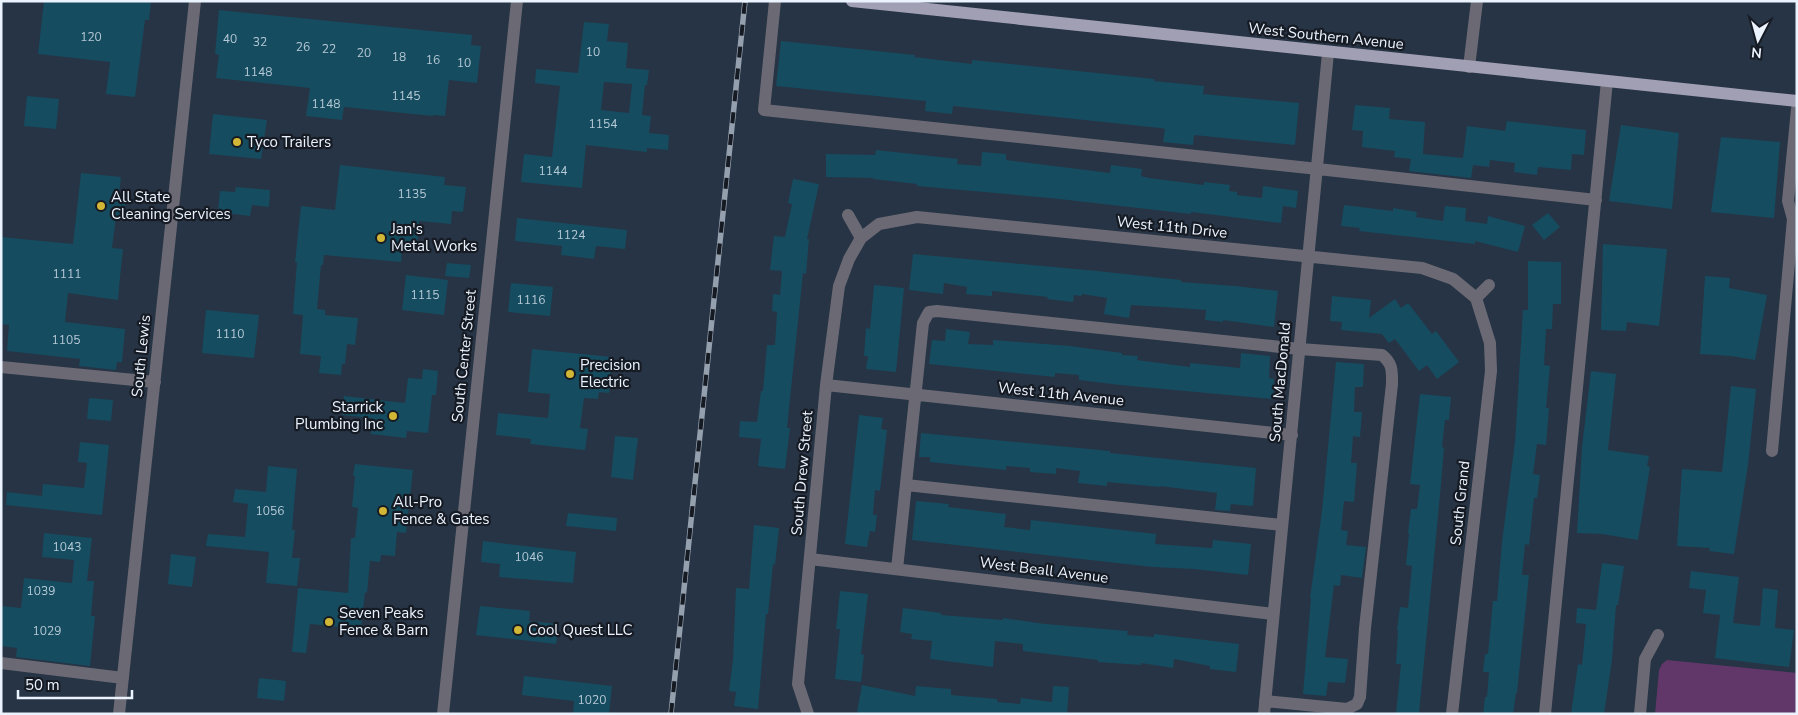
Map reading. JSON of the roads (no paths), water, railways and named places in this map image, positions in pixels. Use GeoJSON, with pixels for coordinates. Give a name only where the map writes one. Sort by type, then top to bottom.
{"type":"FeatureCollection","features":[{"type":"Feature","properties":{"kind":"main road","name":"West Southern Avenue"},"geometry":{"type":"LineString","coordinates":[[852,1],[1797,100]]}},
{"type":"Feature","properties":{"kind":"street","name":"South Lewis"},"geometry":{"type":"LineString","coordinates":[[119,714],[195,1]]}},
{"type":"Feature","properties":{"kind":"street","name":"South Center Street"},"geometry":{"type":"LineString","coordinates":[[443,714],[516,1]]}},
{"type":"Feature","properties":{"kind":"street"},"geometry":{"type":"LineString","coordinates":[[775,1],[764,110],[1318,168],[1596,200]]}},
{"type":"Feature","properties":{"kind":"street"},"geometry":{"type":"LineString","coordinates":[[1469,67],[1477,1]]}},
{"type":"Feature","properties":{"kind":"street","name":"South MacDonald"},"geometry":{"type":"LineString","coordinates":[[1264,707],[1328,52]]}},
{"type":"Feature","properties":{"kind":"street"},"geometry":{"type":"LineString","coordinates":[[1544,714],[1607,81]]}},
{"type":"Feature","properties":{"kind":"street"},"geometry":{"type":"LineString","coordinates":[[1772,452],[1793,219],[1788,201],[1797,109]]}},
{"type":"Feature","properties":{"kind":"street"},"geometry":{"type":"LineString","coordinates":[[848,215],[861,238]]}},
{"type":"Feature","properties":{"kind":"street","name":"West 11th Drive"},"geometry":{"type":"LineString","coordinates":[[861,238],[879,224],[917,217],[1422,268],[1453,279],[1476,298]]}},
{"type":"Feature","properties":{"kind":"street","name":"South Drew Street"},"geometry":{"type":"LineString","coordinates":[[808,714],[798,684],[826,385],[839,286],[849,259],[861,238]]}},
{"type":"Feature","properties":{"kind":"street"},"geometry":{"type":"LineString","coordinates":[[1476,298],[1489,285]]}},
{"type":"Feature","properties":{"kind":"street","name":"South Grand"},"geometry":{"type":"LineString","coordinates":[[1452,714],[1491,371],[1490,343],[1476,298]]}},
{"type":"Feature","properties":{"kind":"street"},"geometry":{"type":"LineString","coordinates":[[897,569],[923,323],[929,312],[937,311],[1300,349],[1382,355],[1389,361],[1392,372],[1392,384],[1360,697],[1357,704],[1347,710],[1264,707]]}},
{"type":"Feature","properties":{"kind":"street"},"geometry":{"type":"LineString","coordinates":[[1,367],[155,382]]}},
{"type":"Feature","properties":{"kind":"street","name":"West 11th Avenue"},"geometry":{"type":"LineString","coordinates":[[826,385],[1292,435]]}},
{"type":"Feature","properties":{"kind":"street"},"geometry":{"type":"LineString","coordinates":[[906,485],[1282,525]]}},
{"type":"Feature","properties":{"kind":"street","name":"West Beall Avenue"},"geometry":{"type":"LineString","coordinates":[[810,559],[1273,614]]}},
{"type":"Feature","properties":{"kind":"street"},"geometry":{"type":"LineString","coordinates":[[1640,714],[1645,659],[1658,635]]}},
{"type":"Feature","properties":{"kind":"street"},"geometry":{"type":"LineString","coordinates":[[1,663],[123,678]]}},
{"type":"Feature","properties":{"kind":"railway"},"geometry":{"type":"LineString","coordinates":[[671,714],[745,1]]}},
{"type":"Feature","properties":{"kind":"place","name":"Tyco Trailers"},"geometry":{"type":"Point","coordinates":[237,142]}},
{"type":"Feature","properties":{"kind":"place","name":"All State Cleaning Services"},"geometry":{"type":"Point","coordinates":[101,206]}},
{"type":"Feature","properties":{"kind":"place","name":"Jan's Metal Works"},"geometry":{"type":"Point","coordinates":[381,238]}},
{"type":"Feature","properties":{"kind":"place","name":"Precision Electric"},"geometry":{"type":"Point","coordinates":[570,374]}},
{"type":"Feature","properties":{"kind":"place","name":"Starrick Plumbing Inc"},"geometry":{"type":"Point","coordinates":[393,416]}},
{"type":"Feature","properties":{"kind":"place","name":"All-Pro Fence & Gates"},"geometry":{"type":"Point","coordinates":[383,511]}},
{"type":"Feature","properties":{"kind":"place","name":"Seven Peaks Fence & Barn"},"geometry":{"type":"Point","coordinates":[329,622]}},
{"type":"Feature","properties":{"kind":"place","name":"Cool Quest LLC"},"geometry":{"type":"Point","coordinates":[518,630]}}]}
